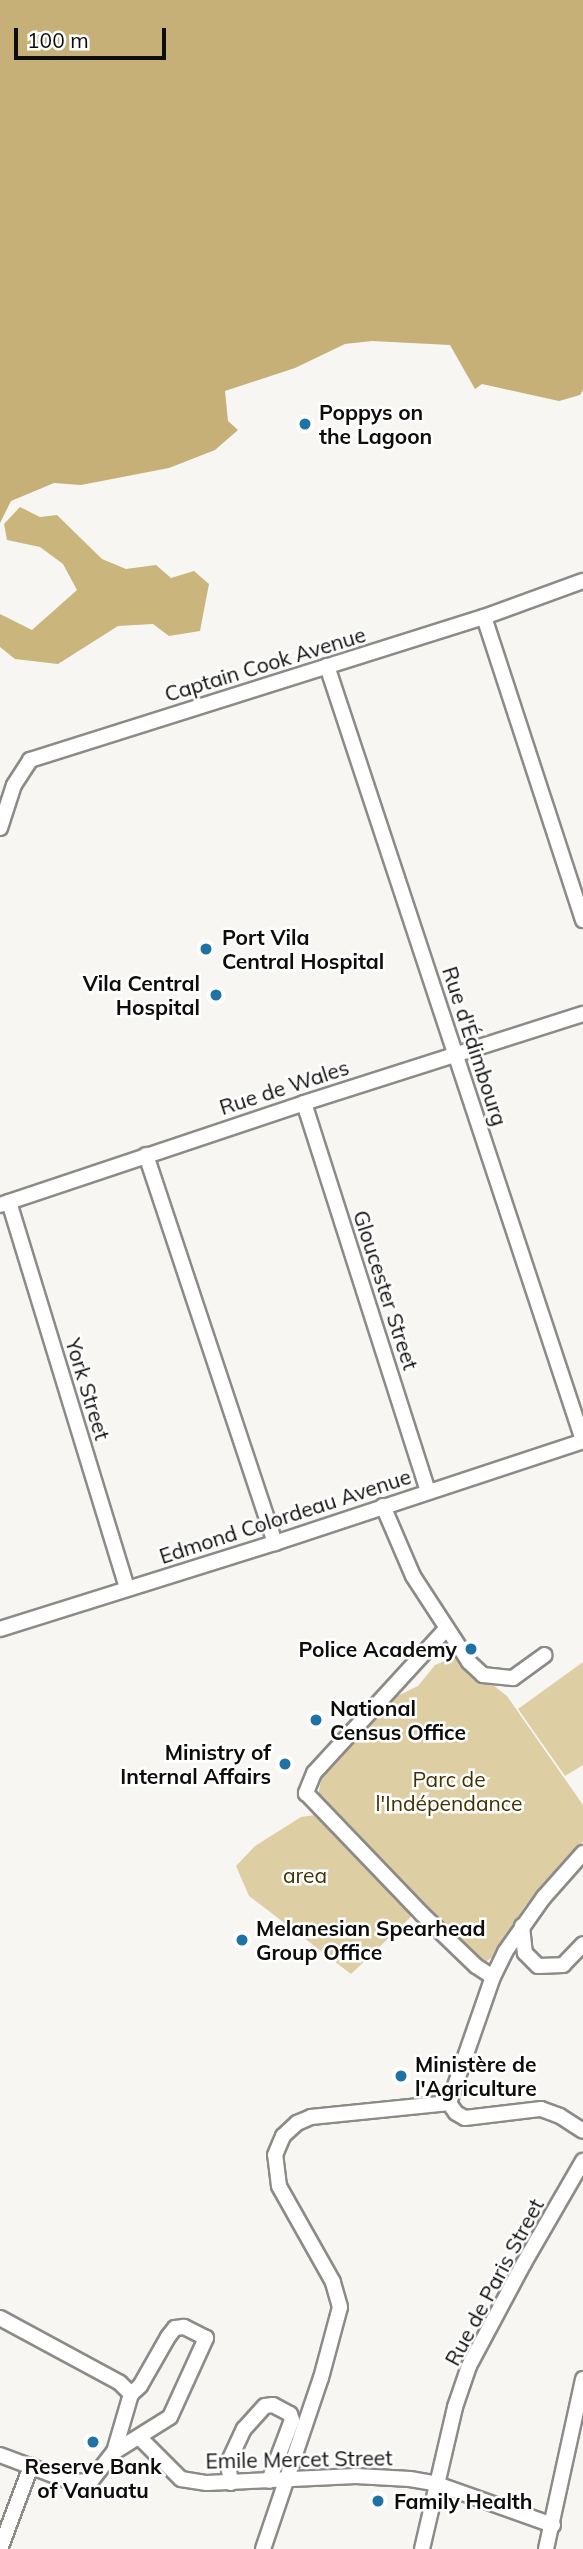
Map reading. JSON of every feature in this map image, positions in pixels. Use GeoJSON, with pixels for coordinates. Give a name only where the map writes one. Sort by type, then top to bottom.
{"type":"FeatureCollection","features":[{"type":"Feature","properties":{"kind":"street","name":"Captain Cook Avenue"},"geometry":{"type":"LineString","coordinates":[[0,828],[14,785],[30,760],[484,617],[583,581]]}},
{"type":"Feature","properties":{"kind":"street"},"geometry":{"type":"LineString","coordinates":[[484,617],[583,920]]}},
{"type":"Feature","properties":{"kind":"street","name":"Rue d'Édimbourg"},"geometry":{"type":"LineString","coordinates":[[327,666],[583,1440]]}},
{"type":"Feature","properties":{"kind":"street","name":"Rue de Wales"},"geometry":{"type":"LineString","coordinates":[[5,1204],[456,1053],[583,1014]]}},
{"type":"Feature","properties":{"kind":"street","name":"Gloucester Street"},"geometry":{"type":"LineString","coordinates":[[304,1103],[428,1491]]}},
{"type":"Feature","properties":{"kind":"street"},"geometry":{"type":"LineString","coordinates":[[146,1155],[275,1543]]}},
{"type":"Feature","properties":{"kind":"street","name":"York Street"},"geometry":{"type":"LineString","coordinates":[[5,1204],[127,1588]]}},
{"type":"Feature","properties":{"kind":"street","name":"Edmond Colordeau Avenue"},"geometry":{"type":"LineString","coordinates":[[0,1629],[275,1543],[583,1440]]}},
{"type":"Feature","properties":{"kind":"street"},"geometry":{"type":"LineString","coordinates":[[383,1506],[413,1576],[469,1662],[483,1675],[513,1678],[545,1656]]}},
{"type":"Feature","properties":{"kind":"street"},"geometry":{"type":"LineString","coordinates":[[446,1629],[314,1773],[306,1793],[422,1914],[476,1966],[493,1977]]}},
{"type":"Feature","properties":{"kind":"street"},"geometry":{"type":"LineString","coordinates":[[449,2103],[493,1977],[522,1926],[583,1853]]}},
{"type":"Feature","properties":{"kind":"street"},"geometry":{"type":"LineString","coordinates":[[522,1926],[525,1953],[538,1966],[562,1965],[583,1944]]}},
{"type":"Feature","properties":{"kind":"street"},"geometry":{"type":"LineString","coordinates":[[449,2103],[456,2113],[466,2118],[541,2109],[554,2112],[581,2132]]}},
{"type":"Feature","properties":{"kind":"street"},"geometry":{"type":"LineString","coordinates":[[263,2549],[288,2480],[340,2307],[333,2282],[279,2186],[275,2164],[277,2147],[290,2128],[311,2117],[449,2103]]}},
{"type":"Feature","properties":{"kind":"street","name":"Rue de Paris Street"},"geometry":{"type":"LineString","coordinates":[[422,2549],[455,2407],[469,2366],[583,2161]]}},
{"type":"Feature","properties":{"kind":"street"},"geometry":{"type":"LineString","coordinates":[[0,2318],[120,2383],[131,2394]]}},
{"type":"Feature","properties":{"kind":"street"},"geometry":{"type":"LineString","coordinates":[[0,2455],[81,2483],[91,2481],[114,2452],[131,2394],[140,2386],[175,2328],[184,2327],[206,2338],[170,2417],[114,2452]]}},
{"type":"Feature","properties":{"kind":"street"},"geometry":{"type":"LineString","coordinates":[[545,2549],[553,2525],[583,2379]]}},
{"type":"Feature","properties":{"kind":"street"},"geometry":{"type":"LineString","coordinates":[[231,2483],[229,2463],[244,2429],[265,2406],[273,2405],[290,2414],[292,2420],[269,2482]]}},
{"type":"Feature","properties":{"kind":"street","name":"Emile Mercet Street"},"geometry":{"type":"LineString","coordinates":[[140,2438],[181,2479],[231,2483],[356,2476],[437,2484],[553,2525]]}},
{"type":"Feature","properties":{"kind":"street"},"geometry":{"type":"LineString","coordinates":[[0,2549],[31,2466]]}},
{"type":"Feature","properties":{"kind":"green space","name":"Parc de l'Indépendance"},"geometry":{"type":"Polygon","coordinates":[[[456,1656],[507,1696],[583,1805],[583,1841],[525,1906],[495,1955],[487,1961],[479,1962],[317,1800],[322,1775],[389,1700],[418,1686],[435,1665],[456,1656]]]}},
{"type":"Feature","properties":{"kind":"green space"},"geometry":{"type":"Polygon","coordinates":[[[583,1662],[583,1765],[565,1776],[518,1709],[583,1662]]]}},
{"type":"Feature","properties":{"kind":"green space","name":"area"},"geometry":{"type":"Polygon","coordinates":[[[315,1815],[414,1914],[351,1974],[249,1896],[236,1866],[255,1846],[301,1817],[315,1815]]]}},
{"type":"Feature","properties":{"kind":"shaded area"},"geometry":{"type":"Polygon","coordinates":[[[0,0],[583,0],[583,390],[580,395],[559,401],[482,384],[475,389],[450,345],[372,341],[345,344],[295,368],[225,391],[228,421],[238,430],[215,450],[169,468],[81,485],[54,483],[11,501],[0,523],[0,0]]]}},
{"type":"Feature","properties":{"kind":"shaded area"},"geometry":{"type":"Polygon","coordinates":[[[20,507],[40,517],[57,515],[102,559],[126,569],[156,565],[171,578],[194,571],[209,584],[200,631],[169,636],[153,624],[118,626],[58,664],[15,659],[0,647],[0,614],[32,630],[77,590],[63,564],[40,547],[7,540],[4,524],[20,507]]]}},
{"type":"Feature","properties":{"kind":"place","name":"Poppys on the Lagoon"},"geometry":{"type":"Point","coordinates":[305,424]}},
{"type":"Feature","properties":{"kind":"place","name":"Port Vila Central Hospital"},"geometry":{"type":"Point","coordinates":[206,949]}},
{"type":"Feature","properties":{"kind":"place","name":"Vila Central Hospital"},"geometry":{"type":"Point","coordinates":[216,995]}},
{"type":"Feature","properties":{"kind":"place","name":"Police Academy"},"geometry":{"type":"Point","coordinates":[471,1649]}},
{"type":"Feature","properties":{"kind":"place","name":"National Census Office"},"geometry":{"type":"Point","coordinates":[316,1720]}},
{"type":"Feature","properties":{"kind":"place","name":"Ministry of Internal Affairs"},"geometry":{"type":"Point","coordinates":[285,1764]}},
{"type":"Feature","properties":{"kind":"place","name":"Melanesian Spearhead Group Office"},"geometry":{"type":"Point","coordinates":[242,1940]}},
{"type":"Feature","properties":{"kind":"place","name":"Ministère de l'Agriculture"},"geometry":{"type":"Point","coordinates":[401,2076]}},
{"type":"Feature","properties":{"kind":"place","name":"Reserve Bank of Vanuatu"},"geometry":{"type":"Point","coordinates":[93,2442]}},
{"type":"Feature","properties":{"kind":"place","name":"Family Health"},"geometry":{"type":"Point","coordinates":[378,2501]}}]}
